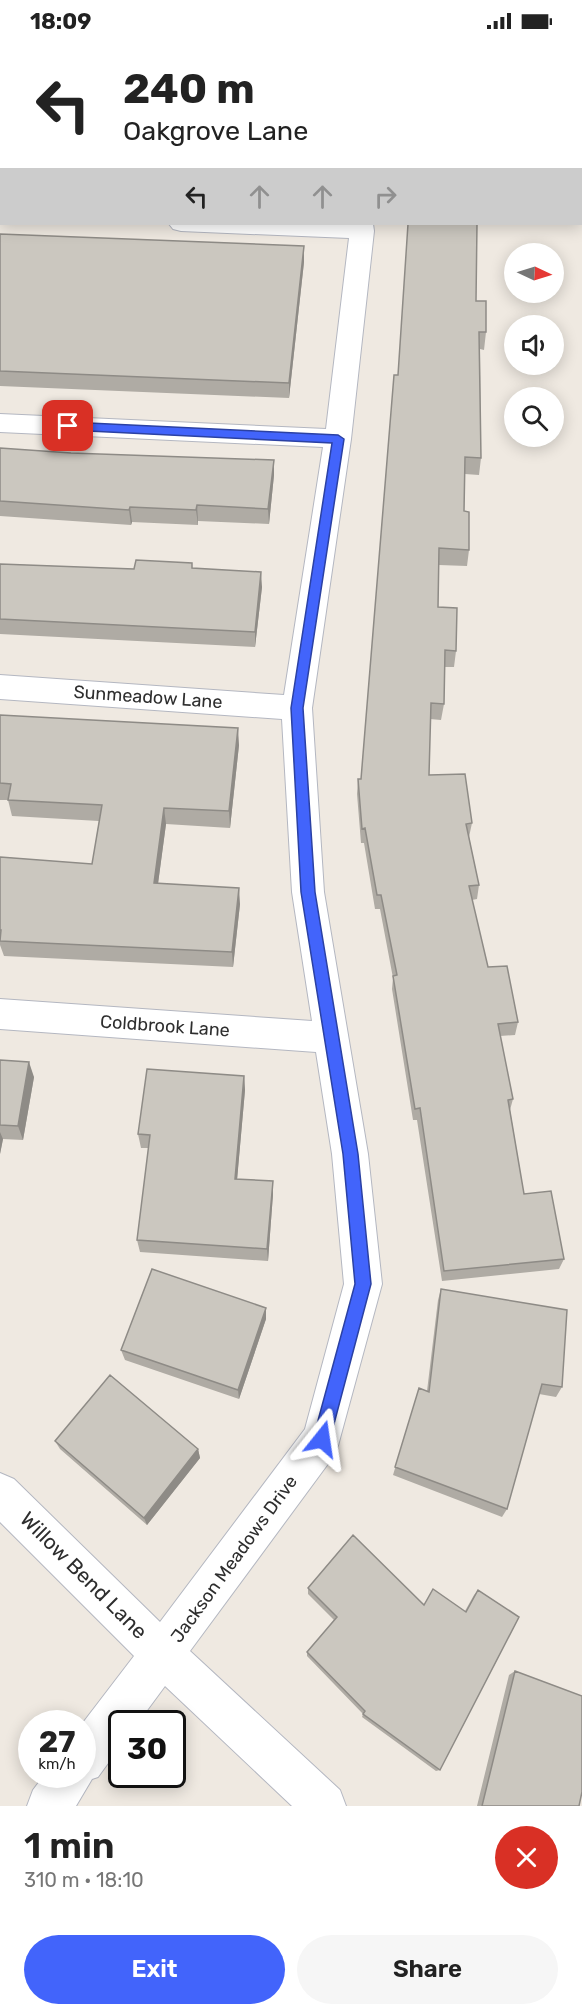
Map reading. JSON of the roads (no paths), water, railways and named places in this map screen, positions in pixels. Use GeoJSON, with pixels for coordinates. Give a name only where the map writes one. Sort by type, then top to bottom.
{"type":"FeatureCollection","features":[{"type":"Feature","properties":{"kind":"street"},"geometry":{"type":"LineString","coordinates":[[241,225],[362,227]]}},
{"type":"Feature","properties":{"kind":"street","name":"Jackson Meadows Drive"},"geometry":{"type":"LineString","coordinates":[[96,1743],[322,1439],[363,1284],[350,1154],[308,892],[297,708],[338,439],[362,227]]}},
{"type":"Feature","properties":{"kind":"street"},"geometry":{"type":"LineString","coordinates":[[0,423],[338,439]]}},
{"type":"Feature","properties":{"kind":"street","name":"Sunmeadow Lane"},"geometry":{"type":"LineString","coordinates":[[0,687],[297,708]]}},
{"type":"Feature","properties":{"kind":"street","name":"Coldbrook Lane"},"geometry":{"type":"LineString","coordinates":[[0,1014],[331,1038]]}},
{"type":"Feature","properties":{"kind":"street","name":"Willow Bend Lane"},"geometry":{"type":"LineString","coordinates":[[0,1493],[163,1655],[324,1806]]}},
{"type":"Feature","properties":{"kind":"street"},"geometry":{"type":"LineString","coordinates":[[49,1806],[62,1788]]}}]}
